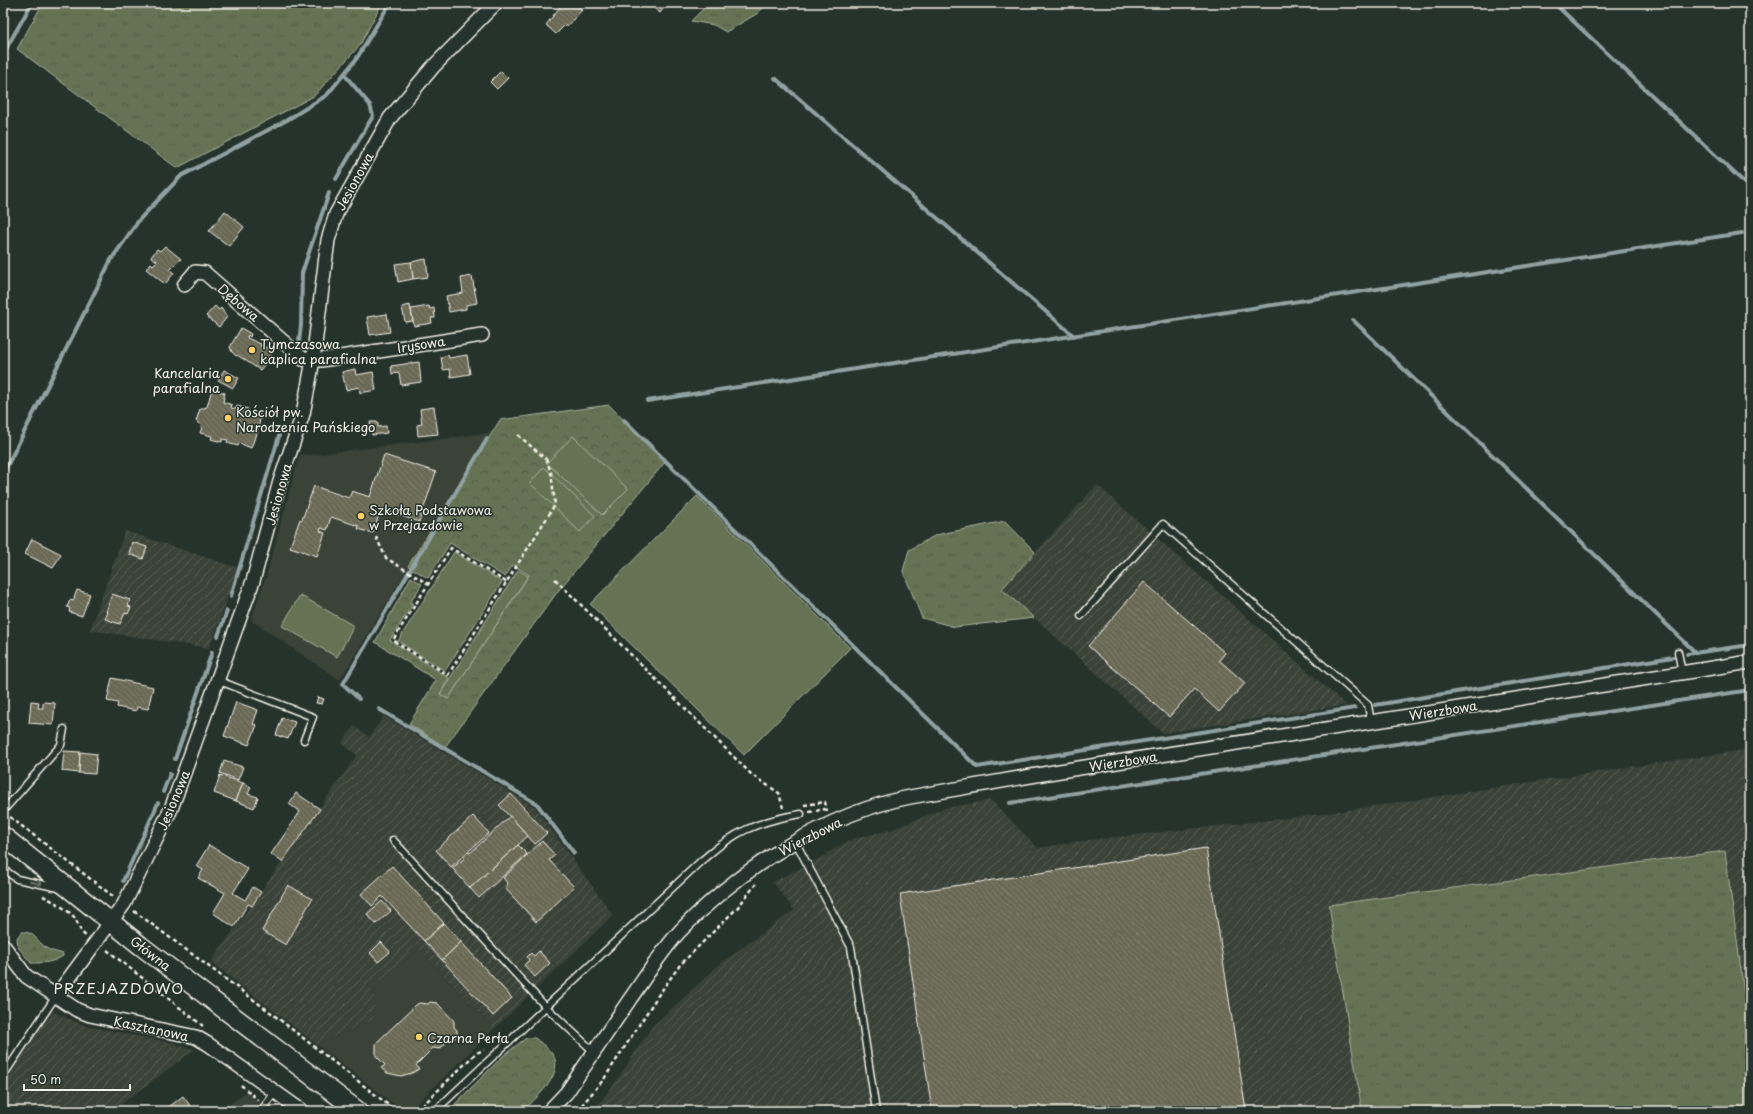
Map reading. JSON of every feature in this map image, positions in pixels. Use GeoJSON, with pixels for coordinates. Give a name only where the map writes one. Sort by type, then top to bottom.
{"type":"FeatureCollection","features":[{"type":"Feature","properties":{"kind":"main road","name":"Główna"},"geometry":{"type":"LineString","coordinates":[[3,836],[111,922],[358,1111]]}},
{"type":"Feature","properties":{"kind":"street","name":"Jesionowa"},"geometry":{"type":"LineString","coordinates":[[56,996],[124,904],[171,809],[218,680],[253,581],[280,481],[303,414],[313,360],[328,240],[336,214],[390,118],[433,67],[496,3]]}},
{"type":"Feature","properties":{"kind":"street","name":"Dębowa"},"geometry":{"type":"LineString","coordinates":[[184,285],[195,272],[205,273],[303,358],[313,360]]}},
{"type":"Feature","properties":{"kind":"street","name":"Irysowa"},"geometry":{"type":"LineString","coordinates":[[313,360],[321,360],[482,334]]}},
{"type":"Feature","properties":{"kind":"street","name":"Wierzbowa"},"geometry":{"type":"LineString","coordinates":[[549,1111],[567,1092],[659,957],[680,932],[714,897],[745,873],[796,841],[834,823],[889,801],[1060,771],[1750,662]]}},
{"type":"Feature","properties":{"kind":"street","name":"Kasztanowa"},"geometry":{"type":"LineString","coordinates":[[3,945],[26,976],[77,1010],[90,1015],[196,1037],[276,1091],[302,1111]]}},
{"type":"Feature","properties":{"kind":"lane"},"geometry":{"type":"LineString","coordinates":[[1081,616],[1162,524],[1368,705],[1371,722]]}},
{"type":"Feature","properties":{"kind":"lane"},"geometry":{"type":"LineString","coordinates":[[1678,652],[1682,673]]}},
{"type":"Feature","properties":{"kind":"lane"},"geometry":{"type":"LineString","coordinates":[[218,680],[313,717],[304,740]]}},
{"type":"Feature","properties":{"kind":"lane"},"geometry":{"type":"LineString","coordinates":[[3,811],[61,745],[64,729]]}},
{"type":"Feature","properties":{"kind":"lane","name":"Wierzbowa"},"geometry":{"type":"LineString","coordinates":[[435,1111],[701,862],[728,840],[750,827],[785,816],[801,814]]}},
{"type":"Feature","properties":{"kind":"lane"},"geometry":{"type":"LineString","coordinates":[[393,840],[546,1007],[594,1052]]}},
{"type":"Feature","properties":{"kind":"lane"},"geometry":{"type":"LineString","coordinates":[[796,841],[852,947],[876,1111]]}},
{"type":"Feature","properties":{"kind":"lane"},"geometry":{"type":"LineString","coordinates":[[3,869],[17,878],[73,891]]}},
{"type":"Feature","properties":{"kind":"lane"},"geometry":{"type":"LineString","coordinates":[[3,1076],[56,996]]}},
{"type":"Feature","properties":{"kind":"lane"},"geometry":{"type":"LineString","coordinates":[[261,1111],[276,1091]]}},
{"type":"Feature","properties":{"kind":"path"},"geometry":{"type":"LineString","coordinates":[[506,582],[451,548],[393,640],[448,675],[555,505],[551,472],[547,460],[518,435]]}},
{"type":"Feature","properties":{"kind":"path"},"geometry":{"type":"LineString","coordinates":[[376,537],[386,558],[428,584]]}},
{"type":"Feature","properties":{"kind":"path"},"geometry":{"type":"LineString","coordinates":[[555,579],[752,775],[779,793],[785,816]]}},
{"type":"Feature","properties":{"kind":"path"},"geometry":{"type":"LineString","coordinates":[[801,814],[826,809],[825,802]]}},
{"type":"Feature","properties":{"kind":"path"},"geometry":{"type":"LineString","coordinates":[[9,817],[99,887]]}},
{"type":"Feature","properties":{"kind":"path"},"geometry":{"type":"LineString","coordinates":[[578,1111],[604,1078],[657,997],[680,965],[738,907],[757,882]]}},
{"type":"Feature","properties":{"kind":"path"},"geometry":{"type":"LineString","coordinates":[[38,894],[50,899],[74,917]]}},
{"type":"Feature","properties":{"kind":"path"},"geometry":{"type":"LineString","coordinates":[[143,918],[270,1012],[396,1111]]}},
{"type":"Feature","properties":{"kind":"path"},"geometry":{"type":"LineString","coordinates":[[126,964],[201,1023],[212,1037],[208,1044]]}},
{"type":"Feature","properties":{"kind":"path"},"geometry":{"type":"LineString","coordinates":[[417,1111],[476,1053],[487,1049]]}},
{"type":"Feature","properties":{"kind":"shaded area","name":"Szkoła Podstawowa w Przejazdowie"},"geometry":{"type":"Polygon","coordinates":[[[490,433],[340,680],[251,620],[266,577],[300,454],[313,455],[490,433]]]}},
{"type":"Feature","properties":{"kind":"shaded area"},"geometry":{"type":"Polygon","coordinates":[[[1097,485],[1346,705],[1163,733],[1002,589],[1097,485]]]}},
{"type":"Feature","properties":{"kind":"shaded area"},"geometry":{"type":"Polygon","coordinates":[[[125,531],[238,568],[209,648],[90,630],[125,531]]]}},
{"type":"Feature","properties":{"kind":"shaded area"},"geometry":{"type":"Polygon","coordinates":[[[384,716],[535,807],[613,915],[494,1029],[419,949],[375,984],[373,1020],[316,1044],[211,962],[357,755],[342,743],[354,726],[369,737],[384,716]]]}},
{"type":"Feature","properties":{"kind":"shaded area"},"geometry":{"type":"Polygon","coordinates":[[[1750,749],[1750,1037],[1724,851],[1329,905],[1362,1111],[593,1111],[613,1086],[651,1028],[719,965],[794,910],[773,882],[827,855],[827,853],[855,838],[891,830],[945,808],[991,800],[1038,848],[1081,841],[1315,815],[1750,749]]]}},
{"type":"Feature","properties":{"kind":"shaded area"},"geometry":{"type":"Polygon","coordinates":[[[419,949],[494,1029],[409,1111],[403,1111],[316,1044],[373,1020],[375,984],[419,949]]]}},
{"type":"Feature","properties":{"kind":"shaded area"},"geometry":{"type":"Polygon","coordinates":[[[51,1011],[86,1026],[173,1043],[194,1050],[116,1108],[118,1111],[3,1111],[3,1084],[51,1011]]]}},
{"type":"Feature","properties":{"kind":"shaded area"},"geometry":{"type":"Polygon","coordinates":[[[246,1092],[264,1106],[268,1102],[284,1111],[221,1111],[246,1092]]]}},
{"type":"Feature","properties":{"kind":"green space"},"geometry":{"type":"Polygon","coordinates":[[[43,3],[382,3],[360,45],[314,96],[177,168],[17,49],[43,3]]]}},
{"type":"Feature","properties":{"kind":"green space"},"geometry":{"type":"Polygon","coordinates":[[[709,3],[768,3],[758,13],[726,32],[714,25],[691,21],[709,3]]]}},
{"type":"Feature","properties":{"kind":"green space"},"geometry":{"type":"Polygon","coordinates":[[[609,405],[665,462],[558,591],[445,747],[409,724],[436,680],[375,642],[411,577],[422,584],[410,603],[413,604],[390,640],[449,678],[440,694],[448,699],[529,575],[513,565],[505,577],[450,543],[428,578],[408,566],[500,420],[609,405]]]}},
{"type":"Feature","properties":{"kind":"green space"},"geometry":{"type":"Polygon","coordinates":[[[573,436],[628,489],[602,515],[547,463],[573,436]]]}},
{"type":"Feature","properties":{"kind":"green space"},"geometry":{"type":"Polygon","coordinates":[[[544,467],[595,516],[580,532],[530,483],[544,467]]]}},
{"type":"Feature","properties":{"kind":"green space"},"geometry":{"type":"Polygon","coordinates":[[[697,496],[850,648],[744,755],[590,604],[697,496]]]}},
{"type":"Feature","properties":{"kind":"green space"},"geometry":{"type":"Polygon","coordinates":[[[1005,521],[1035,552],[1002,589],[1034,618],[955,627],[922,618],[903,571],[909,550],[936,535],[1005,521]]]}},
{"type":"Feature","properties":{"kind":"green space"},"geometry":{"type":"Polygon","coordinates":[[[454,552],[502,582],[445,671],[398,641],[454,552]]]}},
{"type":"Feature","properties":{"kind":"green space"},"geometry":{"type":"Polygon","coordinates":[[[518,570],[528,576],[448,699],[440,694],[518,570]]]}},
{"type":"Feature","properties":{"kind":"green space"},"geometry":{"type":"Polygon","coordinates":[[[300,595],[354,626],[337,657],[282,626],[300,595]]]}},
{"type":"Feature","properties":{"kind":"green space"},"geometry":{"type":"Polygon","coordinates":[[[1725,851],[1750,1037],[1750,1111],[1362,1111],[1329,905],[1725,851]]]}},
{"type":"Feature","properties":{"kind":"green space"},"geometry":{"type":"Polygon","coordinates":[[[21,932],[32,934],[47,948],[63,954],[63,956],[48,962],[31,963],[18,947],[17,938],[21,932]]]}},
{"type":"Feature","properties":{"kind":"green space"},"geometry":{"type":"Polygon","coordinates":[[[526,1038],[535,1038],[540,1042],[553,1055],[556,1062],[552,1078],[547,1086],[523,1111],[448,1111],[504,1055],[526,1038]]]}},
{"type":"Feature","properties":{"kind":"building"},"geometry":{"type":"Polygon","coordinates":[[[563,3],[577,3],[582,10],[566,27],[565,25],[556,34],[546,25],[563,3]]]}},
{"type":"Feature","properties":{"kind":"building"},"geometry":{"type":"Polygon","coordinates":[[[649,3],[667,3],[660,13],[649,3]]]}},
{"type":"Feature","properties":{"kind":"building"},"geometry":{"type":"Polygon","coordinates":[[[501,71],[508,78],[497,89],[490,82],[501,71]]]}},
{"type":"Feature","properties":{"kind":"building"},"geometry":{"type":"Polygon","coordinates":[[[225,211],[244,227],[229,246],[209,231],[225,211]]]}},
{"type":"Feature","properties":{"kind":"building"},"geometry":{"type":"Polygon","coordinates":[[[165,246],[181,259],[170,270],[174,273],[165,284],[146,269],[151,263],[153,265],[157,261],[151,257],[157,249],[160,251],[165,246]]]}},
{"type":"Feature","properties":{"kind":"building"},"geometry":{"type":"Polygon","coordinates":[[[426,259],[428,277],[413,279],[411,262],[426,259]]]}},
{"type":"Feature","properties":{"kind":"building"},"geometry":{"type":"Polygon","coordinates":[[[411,262],[413,279],[398,282],[395,264],[411,262]]]}},
{"type":"Feature","properties":{"kind":"building"},"geometry":{"type":"Polygon","coordinates":[[[472,276],[477,303],[466,305],[466,309],[449,312],[446,296],[463,293],[461,278],[472,276]]]}},
{"type":"Feature","properties":{"kind":"building"},"geometry":{"type":"Polygon","coordinates":[[[410,305],[413,321],[405,322],[402,307],[410,305]]]}},
{"type":"Feature","properties":{"kind":"building"},"geometry":{"type":"Polygon","coordinates":[[[215,306],[219,310],[221,308],[227,317],[219,327],[206,316],[215,306]]]}},
{"type":"Feature","properties":{"kind":"building"},"geometry":{"type":"Polygon","coordinates":[[[429,306],[430,309],[434,308],[435,318],[431,318],[432,323],[414,326],[411,309],[429,306]]]}},
{"type":"Feature","properties":{"kind":"building"},"geometry":{"type":"Polygon","coordinates":[[[387,314],[390,332],[370,335],[367,317],[387,314]]]}},
{"type":"Feature","properties":{"kind":"building","name":"Tymczasowa kaplica parafialna"},"geometry":{"type":"Polygon","coordinates":[[[241,328],[251,334],[250,337],[248,335],[247,338],[261,344],[260,346],[273,349],[269,359],[260,370],[237,355],[236,356],[232,352],[230,347],[241,328]]]}},
{"type":"Feature","properties":{"kind":"building"},"geometry":{"type":"Polygon","coordinates":[[[448,355],[449,358],[467,355],[470,374],[451,377],[450,369],[443,370],[441,357],[448,355]]]}},
{"type":"Feature","properties":{"kind":"building"},"geometry":{"type":"Polygon","coordinates":[[[419,362],[421,382],[401,385],[399,373],[392,374],[391,366],[419,362]]]}},
{"type":"Feature","properties":{"kind":"building"},"geometry":{"type":"Polygon","coordinates":[[[355,369],[356,375],[373,372],[376,390],[360,393],[359,387],[346,390],[342,372],[355,369]]]}},
{"type":"Feature","properties":{"kind":"building","name":"Kancelaria parafialna"},"geometry":{"type":"Polygon","coordinates":[[[224,370],[239,378],[233,388],[218,380],[224,370]]]}},
{"type":"Feature","properties":{"kind":"building","name":"Kościół pw. Narodzenia Pańskiego"},"geometry":{"type":"Polygon","coordinates":[[[212,389],[225,393],[223,402],[232,405],[231,408],[236,409],[237,406],[248,409],[247,412],[261,415],[256,437],[251,448],[239,443],[238,446],[227,443],[228,440],[222,439],[222,442],[211,439],[212,436],[200,433],[202,427],[196,421],[200,409],[207,407],[212,389]]]}},
{"type":"Feature","properties":{"kind":"building"},"geometry":{"type":"Polygon","coordinates":[[[434,407],[438,434],[418,436],[417,425],[422,424],[420,409],[434,407]]]}},
{"type":"Feature","properties":{"kind":"building"},"geometry":{"type":"Polygon","coordinates":[[[370,422],[378,422],[378,427],[386,426],[387,433],[372,435],[370,422]]]}},
{"type":"Feature","properties":{"kind":"building"},"geometry":{"type":"Polygon","coordinates":[[[384,455],[436,472],[419,522],[381,509],[373,533],[358,529],[359,526],[331,517],[327,530],[321,528],[320,531],[325,533],[317,556],[290,547],[300,519],[302,520],[314,486],[349,498],[352,491],[370,497],[384,455]]]}},
{"type":"Feature","properties":{"kind":"building"},"geometry":{"type":"Polygon","coordinates":[[[32,539],[61,554],[53,568],[25,554],[32,539]]]}},
{"type":"Feature","properties":{"kind":"building"},"geometry":{"type":"Polygon","coordinates":[[[132,542],[147,547],[143,559],[129,554],[132,542]]]}},
{"type":"Feature","properties":{"kind":"building"},"geometry":{"type":"Polygon","coordinates":[[[1144,582],[1225,653],[1219,660],[1245,683],[1219,712],[1194,689],[1169,717],[1088,646],[1144,582]]]}},
{"type":"Feature","properties":{"kind":"building"},"geometry":{"type":"Polygon","coordinates":[[[77,590],[90,594],[82,616],[69,612],[70,608],[67,607],[70,600],[73,601],[77,590]]]}},
{"type":"Feature","properties":{"kind":"building"},"geometry":{"type":"Polygon","coordinates":[[[112,594],[130,600],[128,606],[131,607],[128,614],[125,613],[120,624],[105,619],[112,594]]]}},
{"type":"Feature","properties":{"kind":"building"},"geometry":{"type":"Polygon","coordinates":[[[112,678],[153,687],[148,709],[137,707],[136,711],[117,707],[118,703],[107,701],[112,678]]]}},
{"type":"Feature","properties":{"kind":"building"},"geometry":{"type":"Polygon","coordinates":[[[318,697],[324,699],[322,704],[316,703],[318,697]]]}},
{"type":"Feature","properties":{"kind":"building"},"geometry":{"type":"Polygon","coordinates":[[[31,701],[39,702],[38,708],[43,708],[43,702],[55,703],[53,725],[29,723],[31,701]]]}},
{"type":"Feature","properties":{"kind":"building"},"geometry":{"type":"Polygon","coordinates":[[[236,702],[258,710],[253,724],[257,725],[249,745],[224,736],[236,702]]]}},
{"type":"Feature","properties":{"kind":"building"},"geometry":{"type":"Polygon","coordinates":[[[282,718],[295,722],[288,739],[276,735],[282,718]]]}},
{"type":"Feature","properties":{"kind":"building"},"geometry":{"type":"Polygon","coordinates":[[[64,751],[80,752],[79,773],[62,771],[64,751]]]}},
{"type":"Feature","properties":{"kind":"building"},"geometry":{"type":"Polygon","coordinates":[[[80,752],[97,754],[95,774],[79,773],[80,752]]]}},
{"type":"Feature","properties":{"kind":"building"},"geometry":{"type":"Polygon","coordinates":[[[224,761],[243,767],[238,780],[220,773],[224,761]]]}},
{"type":"Feature","properties":{"kind":"building"},"geometry":{"type":"Polygon","coordinates":[[[220,775],[243,783],[236,801],[214,793],[220,775]]]}},
{"type":"Feature","properties":{"kind":"building"},"geometry":{"type":"Polygon","coordinates":[[[243,783],[251,787],[248,794],[258,797],[254,808],[236,801],[243,783]]]}},
{"type":"Feature","properties":{"kind":"building"},"geometry":{"type":"Polygon","coordinates":[[[296,793],[320,809],[282,862],[271,854],[300,812],[289,804],[296,793]]]}},
{"type":"Feature","properties":{"kind":"building"},"geometry":{"type":"Polygon","coordinates":[[[511,794],[547,833],[535,844],[499,805],[511,794]]]}},
{"type":"Feature","properties":{"kind":"building"},"geometry":{"type":"Polygon","coordinates":[[[473,816],[489,833],[451,867],[436,850],[473,816]]]}},
{"type":"Feature","properties":{"kind":"building"},"geometry":{"type":"Polygon","coordinates":[[[510,816],[528,836],[470,888],[452,868],[465,858],[463,856],[468,852],[470,853],[510,816]]]}},
{"type":"Feature","properties":{"kind":"building"},"geometry":{"type":"Polygon","coordinates":[[[542,841],[555,855],[549,860],[574,887],[536,922],[505,888],[508,884],[503,878],[542,841]]]}},
{"type":"Feature","properties":{"kind":"building"},"geometry":{"type":"Polygon","coordinates":[[[209,845],[248,869],[233,893],[245,900],[253,887],[261,892],[252,906],[248,904],[234,927],[213,913],[225,893],[198,878],[203,870],[196,866],[209,845]]]}},
{"type":"Feature","properties":{"kind":"building"},"geometry":{"type":"Polygon","coordinates":[[[518,845],[527,854],[479,898],[470,888],[518,845]]]}},
{"type":"Feature","properties":{"kind":"building"},"geometry":{"type":"Polygon","coordinates":[[[1206,848],[1246,1111],[932,1111],[900,894],[1206,848]]]}},
{"type":"Feature","properties":{"kind":"building"},"geometry":{"type":"Polygon","coordinates":[[[392,866],[444,923],[424,941],[382,896],[372,906],[361,894],[392,866]]]}},
{"type":"Feature","properties":{"kind":"building"},"geometry":{"type":"Polygon","coordinates":[[[288,885],[312,899],[286,945],[262,931],[288,885]]]}},
{"type":"Feature","properties":{"kind":"building"},"geometry":{"type":"Polygon","coordinates":[[[382,901],[391,911],[376,924],[367,914],[382,901]]]}},
{"type":"Feature","properties":{"kind":"building"},"geometry":{"type":"Polygon","coordinates":[[[444,923],[461,942],[442,960],[424,941],[444,923]]]}},
{"type":"Feature","properties":{"kind":"building"},"geometry":{"type":"Polygon","coordinates":[[[381,942],[390,952],[378,962],[370,953],[381,942]]]}},
{"type":"Feature","properties":{"kind":"building"},"geometry":{"type":"Polygon","coordinates":[[[461,942],[512,998],[493,1016],[442,960],[461,942]]]}},
{"type":"Feature","properties":{"kind":"building"},"geometry":{"type":"Polygon","coordinates":[[[539,951],[550,963],[535,977],[524,965],[529,960],[527,957],[531,953],[534,956],[539,951]]]}},
{"type":"Feature","properties":{"kind":"building","name":"Czarna Perła"},"geometry":{"type":"Polygon","coordinates":[[[430,1002],[437,1003],[454,1021],[454,1027],[457,1030],[457,1035],[453,1040],[449,1039],[440,1049],[433,1048],[416,1065],[419,1069],[412,1073],[401,1076],[387,1073],[381,1068],[385,1065],[376,1056],[376,1043],[416,1005],[419,1003],[428,1004],[430,1002]]]}},
{"type":"Feature","properties":{"kind":"building"},"geometry":{"type":"Polygon","coordinates":[[[183,1096],[194,1111],[165,1110],[183,1096]]]}},
{"type":"Feature","properties":{"kind":"waterway"},"geometry":{"type":"LineString","coordinates":[[3,54],[32,3]]}},
{"type":"Feature","properties":{"kind":"waterway"},"geometry":{"type":"LineString","coordinates":[[3,474],[111,260],[139,220],[181,176],[287,120],[327,95],[357,58],[390,3]]}},
{"type":"Feature","properties":{"kind":"waterway"},"geometry":{"type":"LineString","coordinates":[[1554,3],[1750,188]]}},
{"type":"Feature","properties":{"kind":"waterway"},"geometry":{"type":"LineString","coordinates":[[336,179],[373,116],[370,105],[344,74]]}},
{"type":"Feature","properties":{"kind":"waterway"},"geometry":{"type":"LineString","coordinates":[[775,78],[1074,336]]}},
{"type":"Feature","properties":{"kind":"waterway"},"geometry":{"type":"LineString","coordinates":[[299,342],[301,325],[302,273],[329,193]]}},
{"type":"Feature","properties":{"kind":"waterway"},"geometry":{"type":"LineString","coordinates":[[647,401],[1742,233]]}},
{"type":"Feature","properties":{"kind":"waterway"},"geometry":{"type":"LineString","coordinates":[[1353,320],[1696,653]]}},
{"type":"Feature","properties":{"kind":"waterway"},"geometry":{"type":"LineString","coordinates":[[624,420],[977,767],[1355,708]]}},
{"type":"Feature","properties":{"kind":"waterway"},"geometry":{"type":"LineString","coordinates":[[231,596],[279,436]]}},
{"type":"Feature","properties":{"kind":"waterway"},"geometry":{"type":"LineString","coordinates":[[359,699],[343,684],[487,439]]}},
{"type":"Feature","properties":{"kind":"waterway"},"geometry":{"type":"LineString","coordinates":[[218,636],[227,611]]}},
{"type":"Feature","properties":{"kind":"waterway"},"geometry":{"type":"LineString","coordinates":[[1687,654],[1750,645]]}},
{"type":"Feature","properties":{"kind":"waterway"},"geometry":{"type":"LineString","coordinates":[[175,759],[212,652]]}},
{"type":"Feature","properties":{"kind":"waterway"},"geometry":{"type":"LineString","coordinates":[[1375,705],[1673,657]]}},
{"type":"Feature","properties":{"kind":"waterway"},"geometry":{"type":"LineString","coordinates":[[1010,803],[1750,690]]}},
{"type":"Feature","properties":{"kind":"waterway"},"geometry":{"type":"LineString","coordinates":[[379,709],[537,804],[574,853]]}},
{"type":"Feature","properties":{"kind":"waterway"},"geometry":{"type":"LineString","coordinates":[[163,792],[170,774]]}},
{"type":"Feature","properties":{"kind":"waterway"},"geometry":{"type":"LineString","coordinates":[[123,881],[158,803]]}},
{"type":"Feature","properties":{"kind":"place","name":"Tymczasowa kaplica parafialna"},"geometry":{"type":"Point","coordinates":[252,350]}},
{"type":"Feature","properties":{"kind":"place","name":"Kancelaria parafialna"},"geometry":{"type":"Point","coordinates":[228,379]}},
{"type":"Feature","properties":{"kind":"place","name":"Kościół pw. Narodzenia Pańskiego"},"geometry":{"type":"Point","coordinates":[228,418]}},
{"type":"Feature","properties":{"kind":"place","name":"Szkoła Podstawowa w Przejazdowie"},"geometry":{"type":"Point","coordinates":[361,516]}},
{"type":"Feature","properties":{"kind":"place","name":"Czarna Perła"},"geometry":{"type":"Point","coordinates":[419,1037]}},
{"type":"Feature","properties":{"kind":"district","name":"PRZEJAZDOWO"},"geometry":{"type":"Point","coordinates":[119,987]}}]}
